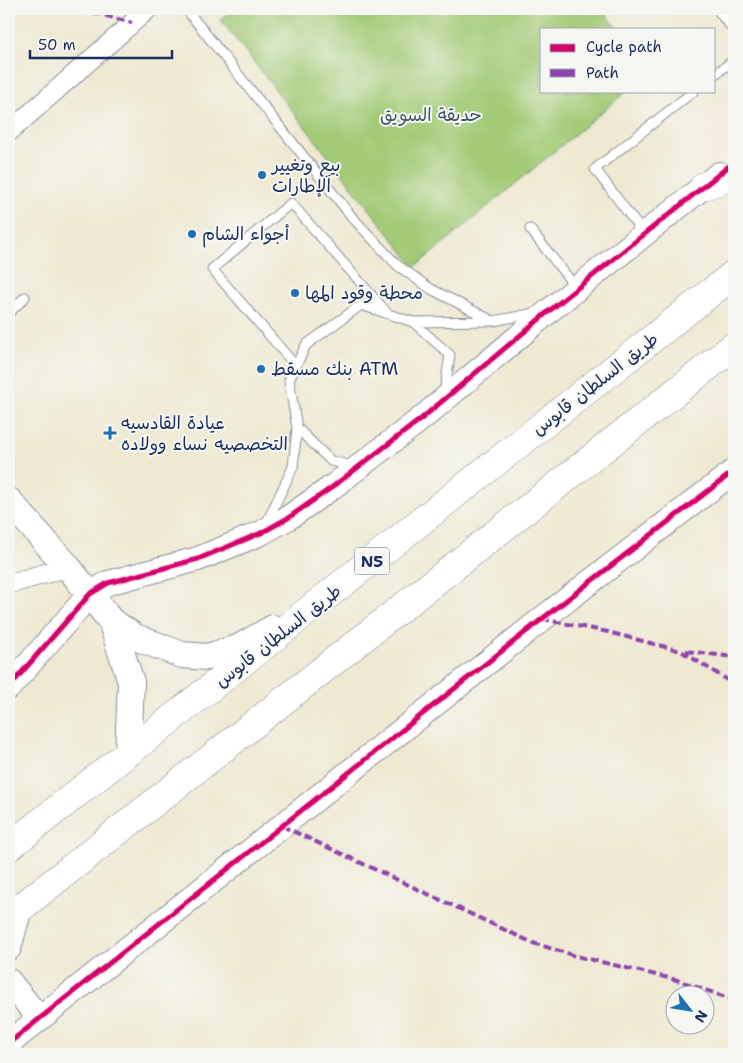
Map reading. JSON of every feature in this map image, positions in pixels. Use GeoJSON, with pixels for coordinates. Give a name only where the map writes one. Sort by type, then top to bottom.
{"type":"FeatureCollection","features":[{"type":"Feature","properties":{"kind":"highway"},"geometry":{"type":"LineString","coordinates":[[704,186],[734,175]]}},
{"type":"Feature","properties":{"kind":"highway","name":"طريق السلطان قابوس"},"geometry":{"type":"LineString","coordinates":[[9,847],[734,274]]}},
{"type":"Feature","properties":{"kind":"highway"},"geometry":{"type":"LineString","coordinates":[[14,913],[734,346]]}},
{"type":"Feature","properties":{"kind":"main road"},"geometry":{"type":"LineString","coordinates":[[9,501],[68,567],[111,621],[135,637],[158,647],[182,654],[207,657],[238,648],[324,599]]}},
{"type":"Feature","properties":{"kind":"main road"},"geometry":{"type":"LineString","coordinates":[[111,621],[131,682],[128,754]]}},
{"type":"Feature","properties":{"kind":"street"},"geometry":{"type":"LineString","coordinates":[[9,132],[148,9]]}},
{"type":"Feature","properties":{"kind":"street"},"geometry":{"type":"LineString","coordinates":[[722,9],[734,22]]}},
{"type":"Feature","properties":{"kind":"street"},"geometry":{"type":"LineString","coordinates":[[9,687],[90,594],[108,583],[198,559],[260,533],[288,518],[358,467],[443,400],[549,311],[734,162]]}},
{"type":"Feature","properties":{"kind":"street"},"geometry":{"type":"LineString","coordinates":[[9,1043],[542,619],[734,471]]}},
{"type":"Feature","properties":{"kind":"street"},"geometry":{"type":"LineString","coordinates":[[9,584],[68,567]]}},
{"type":"Feature","properties":{"kind":"street"},"geometry":{"type":"LineString","coordinates":[[14,913],[9,949],[10,982],[39,1018]]}},
{"type":"Feature","properties":{"kind":"lane"},"geometry":{"type":"LineString","coordinates":[[186,9],[352,217],[397,265],[431,289],[493,321]]}},
{"type":"Feature","properties":{"kind":"lane"},"geometry":{"type":"LineString","coordinates":[[716,74],[734,60]]}},
{"type":"Feature","properties":{"kind":"lane"},"geometry":{"type":"LineString","coordinates":[[645,234],[595,169],[693,92]]}},
{"type":"Feature","properties":{"kind":"lane"},"geometry":{"type":"LineString","coordinates":[[296,366],[212,269],[291,203],[388,314]]}},
{"type":"Feature","properties":{"kind":"lane"},"geometry":{"type":"LineString","coordinates":[[530,229],[577,289]]}},
{"type":"Feature","properties":{"kind":"lane"},"geometry":{"type":"LineString","coordinates":[[9,313],[25,298]]}},
{"type":"Feature","properties":{"kind":"lane"},"geometry":{"type":"LineString","coordinates":[[260,533],[277,504],[293,467],[297,428],[288,380],[306,345],[361,305],[413,322],[493,321],[549,311]]}},
{"type":"Feature","properties":{"kind":"lane"},"geometry":{"type":"LineString","coordinates":[[413,322],[450,355],[443,400]]}},
{"type":"Feature","properties":{"kind":"lane"},"geometry":{"type":"LineString","coordinates":[[297,428],[331,461],[358,467]]}},
{"type":"Feature","properties":{"kind":"green space","name":"حديقة السويق"},"geometry":{"type":"Polygon","coordinates":[[[234,9],[602,9],[616,28],[540,28],[540,92],[626,92],[415,267],[220,19],[234,9]]]}},
{"type":"Feature","properties":{"kind":"marked path"},"geometry":{"type":"LineString","coordinates":[[82,9],[132,23]]}},
{"type":"Feature","properties":{"kind":"marked path"},"geometry":{"type":"LineString","coordinates":[[542,619],[608,632],[681,651],[734,684]]}},
{"type":"Feature","properties":{"kind":"marked path"},"geometry":{"type":"LineString","coordinates":[[686,651],[734,657]]}},
{"type":"Feature","properties":{"kind":"marked path"},"geometry":{"type":"LineString","coordinates":[[282,826],[533,943],[576,956],[677,980],[734,1000]]}},
{"type":"Feature","properties":{"kind":"cycle path"},"geometry":{"type":"LineString","coordinates":[[9,687],[90,594],[108,583],[198,559],[261,533],[288,518],[331,488],[421,419],[549,311],[734,162]]}},
{"type":"Feature","properties":{"kind":"cycle path"},"geometry":{"type":"LineString","coordinates":[[9,1043],[542,619],[734,471]]}},
{"type":"Feature","properties":{"kind":"place","name":"بيع وتغيير الإطارات"},"geometry":{"type":"Point","coordinates":[262,175]}},
{"type":"Feature","properties":{"kind":"place","name":"أجواء الشام"},"geometry":{"type":"Point","coordinates":[192,234]}},
{"type":"Feature","properties":{"kind":"place","name":"محطة وقود المها"},"geometry":{"type":"Point","coordinates":[295,293]}},
{"type":"Feature","properties":{"kind":"place","name":"بنك مسقط ATM"},"geometry":{"type":"Point","coordinates":[261,369]}},
{"type":"Feature","properties":{"kind":"place","name":"عيادة القادسيه التخصصيه نساء وولاده"},"geometry":{"type":"Point","coordinates":[110,433]}}]}
